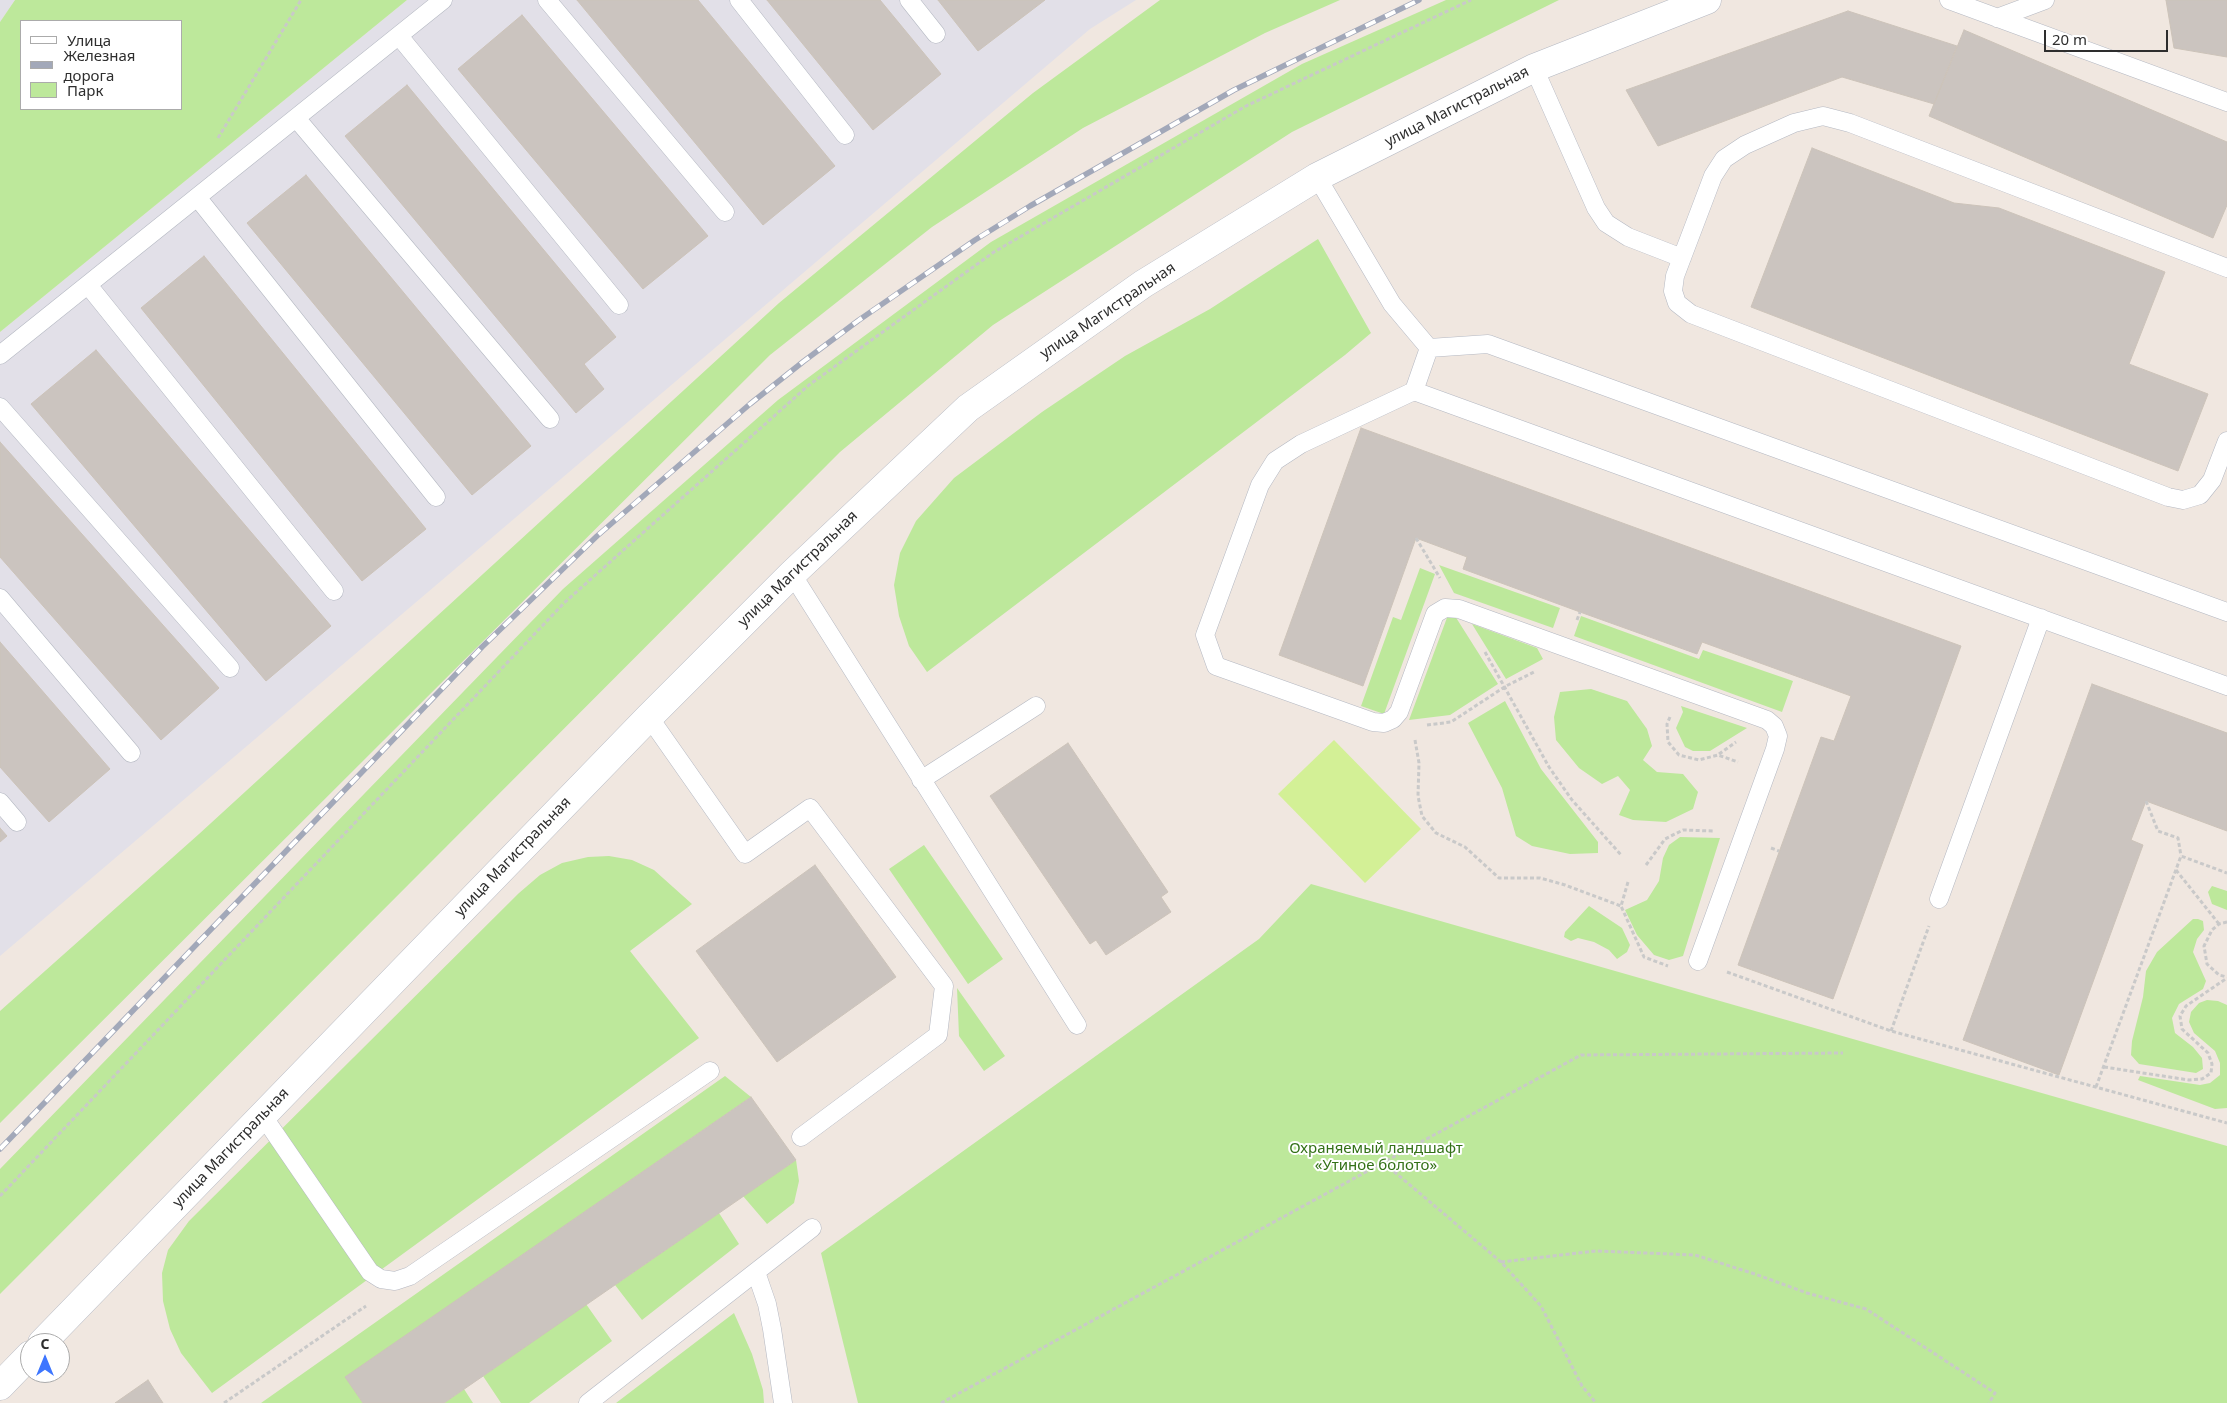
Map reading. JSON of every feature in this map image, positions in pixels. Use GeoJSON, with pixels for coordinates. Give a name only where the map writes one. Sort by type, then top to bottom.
{"type":"FeatureCollection","features":[{"type":"Feature","properties":{"kind":"main road","name":"улица Магистральная"},"geometry":{"type":"LineString","coordinates":[[52,1333],[649,717],[792,574],[968,408],[1144,284],[1317,177],[1534,68],[1707,0]]}},
{"type":"Feature","properties":{"kind":"main road"},"geometry":{"type":"LineString","coordinates":[[0,1386],[20,1365]]}},
{"type":"Feature","properties":{"kind":"lane"},"geometry":{"type":"LineString","coordinates":[[0,355],[443,0]]}},
{"type":"Feature","properties":{"kind":"lane"},"geometry":{"type":"LineString","coordinates":[[547,0],[726,212]]}},
{"type":"Feature","properties":{"kind":"lane"},"geometry":{"type":"LineString","coordinates":[[739,0],[845,135]]}},
{"type":"Feature","properties":{"kind":"lane"},"geometry":{"type":"LineString","coordinates":[[909,0],[936,34]]}},
{"type":"Feature","properties":{"kind":"lane"},"geometry":{"type":"LineString","coordinates":[[1949,0],[2227,102]]}},
{"type":"Feature","properties":{"kind":"lane"},"geometry":{"type":"LineString","coordinates":[[1997,18],[2045,0]]}},
{"type":"Feature","properties":{"kind":"lane"},"geometry":{"type":"LineString","coordinates":[[399,36],[619,304]]}},
{"type":"Feature","properties":{"kind":"lane"},"geometry":{"type":"LineString","coordinates":[[1534,68],[1596,208],[1606,223],[1628,237],[1682,258]]}},
{"type":"Feature","properties":{"kind":"lane"},"geometry":{"type":"LineString","coordinates":[[2227,268],[1850,123],[1823,116],[1794,123],[1745,145],[1724,159],[1713,176],[1675,276],[1673,291],[1677,303],[1691,314],[2168,498],[2183,500],[2200,495],[2212,480],[2227,441]]}},
{"type":"Feature","properties":{"kind":"lane"},"geometry":{"type":"LineString","coordinates":[[296,118],[550,419]]}},
{"type":"Feature","properties":{"kind":"lane"},"geometry":{"type":"LineString","coordinates":[[1317,177],[1392,304],[1429,348]]}},
{"type":"Feature","properties":{"kind":"lane"},"geometry":{"type":"LineString","coordinates":[[197,197],[436,497]]}},
{"type":"Feature","properties":{"kind":"lane"},"geometry":{"type":"LineString","coordinates":[[88,284],[334,591]]}},
{"type":"Feature","properties":{"kind":"lane"},"geometry":{"type":"LineString","coordinates":[[1429,348],[1488,344],[2227,612]]}},
{"type":"Feature","properties":{"kind":"lane"},"geometry":{"type":"LineString","coordinates":[[1414,391],[1429,348]]}},
{"type":"Feature","properties":{"kind":"lane"},"geometry":{"type":"LineString","coordinates":[[1698,962],[1767,772],[1778,736],[1774,726],[1767,720],[1459,609],[1445,608],[1435,614],[1398,712],[1393,720],[1384,723],[1373,722],[1216,666],[1206,635],[1260,485],[1275,461],[1300,444],[1414,391],[2227,686]]}},
{"type":"Feature","properties":{"kind":"lane"},"geometry":{"type":"LineString","coordinates":[[0,407],[230,668]]}},
{"type":"Feature","properties":{"kind":"lane"},"geometry":{"type":"LineString","coordinates":[[792,574],[1077,1025]]}},
{"type":"Feature","properties":{"kind":"lane"},"geometry":{"type":"LineString","coordinates":[[0,598],[131,753]]}},
{"type":"Feature","properties":{"kind":"lane"},"geometry":{"type":"LineString","coordinates":[[1939,899],[2041,618]]}},
{"type":"Feature","properties":{"kind":"lane"},"geometry":{"type":"LineString","coordinates":[[922,780],[1036,706]]}},
{"type":"Feature","properties":{"kind":"lane"},"geometry":{"type":"LineString","coordinates":[[649,717],[745,854],[810,808],[944,986],[938,1036],[801,1137]]}},
{"type":"Feature","properties":{"kind":"lane"},"geometry":{"type":"LineString","coordinates":[[0,802],[17,822]]}},
{"type":"Feature","properties":{"kind":"lane"},"geometry":{"type":"LineString","coordinates":[[263,1116],[370,1272],[380,1279],[395,1281],[410,1276],[710,1071]]}},
{"type":"Feature","properties":{"kind":"lane"},"geometry":{"type":"LineString","coordinates":[[588,1403],[812,1228]]}},
{"type":"Feature","properties":{"kind":"lane"},"geometry":{"type":"LineString","coordinates":[[756,1272],[767,1304],[772,1329],[782,1403]]}},
{"type":"Feature","properties":{"kind":"path"},"geometry":{"type":"LineString","coordinates":[[216,143],[301,0]]}},
{"type":"Feature","properties":{"kind":"path"},"geometry":{"type":"LineString","coordinates":[[0,1196],[564,603],[809,386],[994,252],[1246,106],[1471,0]]}},
{"type":"Feature","properties":{"kind":"path"},"geometry":{"type":"LineString","coordinates":[[1416,538],[1506,686],[1549,767],[1572,800],[1622,856]]}},
{"type":"Feature","properties":{"kind":"path"},"geometry":{"type":"LineString","coordinates":[[1393,720],[1414,727],[1451,722],[1506,686],[1550,664],[1567,648],[1580,612]]}},
{"type":"Feature","properties":{"kind":"path"},"geometry":{"type":"LineString","coordinates":[[1672,686],[1673,711],[1667,724],[1668,742],[1679,755],[1699,760],[1718,755],[1767,772]]}},
{"type":"Feature","properties":{"kind":"path"},"geometry":{"type":"LineString","coordinates":[[1414,727],[1419,763],[1418,796],[1422,816],[1436,833],[1465,847],[1499,878],[1540,878],[1565,885],[1620,906]]}},
{"type":"Feature","properties":{"kind":"path"},"geometry":{"type":"LineString","coordinates":[[2096,1087],[2180,856],[2178,838],[2158,831],[2146,801]]}},
{"type":"Feature","properties":{"kind":"path"},"geometry":{"type":"LineString","coordinates":[[2180,856],[2227,873]]}},
{"type":"Feature","properties":{"kind":"path"},"geometry":{"type":"LineString","coordinates":[[2176,870],[2219,924]]}},
{"type":"Feature","properties":{"kind":"path"},"geometry":{"type":"LineString","coordinates":[[1628,882],[1620,906],[1644,957],[1680,970],[1698,962],[1891,1031],[2227,1123]]}},
{"type":"Feature","properties":{"kind":"path"},"geometry":{"type":"LineString","coordinates":[[1891,1031],[1939,899]]}},
{"type":"Feature","properties":{"kind":"path"},"geometry":{"type":"LineString","coordinates":[[2104,1067],[2189,1080],[2202,1079],[2211,1074],[2212,1064],[2208,1053],[2182,1029],[2180,1016],[2186,1006],[2227,978],[2212,970],[2207,964],[2204,955],[2206,938],[2219,924],[2227,922]]}},
{"type":"Feature","properties":{"kind":"path"},"geometry":{"type":"LineString","coordinates":[[941,1403],[1580,1055],[1842,1053]]}},
{"type":"Feature","properties":{"kind":"path"},"geometry":{"type":"LineString","coordinates":[[1384,1163],[1501,1262],[1541,1306],[1582,1386],[1596,1403]]}},
{"type":"Feature","properties":{"kind":"path"},"geometry":{"type":"LineString","coordinates":[[1501,1262],[1596,1251],[1695,1255],[1807,1293],[1866,1309],[1995,1393],[1989,1403]]}},
{"type":"Feature","properties":{"kind":"path"},"geometry":{"type":"LineString","coordinates":[[224,1403],[371,1302],[380,1279]]}},
{"type":"Feature","properties":{"kind":"shaded area"},"geometry":{"type":"Polygon","coordinates":[[[0,0],[15,0],[0,22],[0,0]]]}},
{"type":"Feature","properties":{"kind":"shaded area"},"geometry":{"type":"Polygon","coordinates":[[[407,0],[1136,0],[1090,29],[0,956],[0,332],[407,0]]]}},
{"type":"Feature","properties":{"kind":"green space"},"geometry":{"type":"Polygon","coordinates":[[[15,0],[407,0],[0,332],[0,22],[15,0]]]}},
{"type":"Feature","properties":{"kind":"green space"},"geometry":{"type":"Polygon","coordinates":[[[1160,0],[1340,0],[1265,33],[1083,128],[932,227],[770,355],[0,1123],[0,1011],[199,834],[779,303],[1033,93],[1160,0]]]}},
{"type":"Feature","properties":{"kind":"green space"},"geometry":{"type":"Polygon","coordinates":[[[1446,0],[1559,0],[1292,132],[993,325],[840,452],[0,1294],[0,1169],[563,589],[778,400],[991,242],[1302,64],[1446,0]]]}},
{"type":"Feature","properties":{"kind":"green space"},"geometry":{"type":"Polygon","coordinates":[[[1318,239],[1371,333],[1345,355],[927,672],[909,646],[899,616],[894,585],[900,553],[916,521],[954,478],[1042,412],[1125,356],[1210,309],[1318,239]]]}},
{"type":"Feature","properties":{"kind":"green space"},"geometry":{"type":"Polygon","coordinates":[[[1439,565],[1560,608],[1553,628],[1454,593],[1439,565]]]}},
{"type":"Feature","properties":{"kind":"green space"},"geometry":{"type":"Polygon","coordinates":[[[1420,568],[1435,574],[1384,714],[1361,706],[1393,617],[1401,620],[1420,568]]]}},
{"type":"Feature","properties":{"kind":"green space"},"geometry":{"type":"Polygon","coordinates":[[[1448,615],[1455,616],[1498,684],[1450,715],[1409,720],[1448,615]]]}},
{"type":"Feature","properties":{"kind":"green space"},"geometry":{"type":"Polygon","coordinates":[[[1581,616],[1699,659],[1703,650],[1793,681],[1782,712],[1574,636],[1581,616]]]}},
{"type":"Feature","properties":{"kind":"green space"},"geometry":{"type":"Polygon","coordinates":[[[1472,624],[1537,648],[1543,659],[1506,679],[1472,624]]]}},
{"type":"Feature","properties":{"kind":"green space"},"geometry":{"type":"Polygon","coordinates":[[[1591,689],[1627,701],[1647,729],[1652,746],[1643,760],[1657,772],[1683,774],[1698,792],[1693,809],[1666,822],[1633,820],[1619,815],[1630,790],[1618,776],[1602,784],[1579,768],[1556,740],[1554,717],[1560,692],[1591,689]]]}},
{"type":"Feature","properties":{"kind":"green space"},"geometry":{"type":"Polygon","coordinates":[[[1505,701],[1541,769],[1598,842],[1598,853],[1570,854],[1532,846],[1516,836],[1502,788],[1468,723],[1505,701]]]}},
{"type":"Feature","properties":{"kind":"green space"},"geometry":{"type":"Polygon","coordinates":[[[1681,706],[1747,728],[1710,751],[1693,751],[1685,747],[1676,728],[1683,712],[1681,706]]]}},
{"type":"Feature","properties":{"kind":"green space"},"geometry":{"type":"Polygon","coordinates":[[[1334,740],[1421,829],[1365,883],[1278,794],[1334,740]]]}},
{"type":"Feature","properties":{"kind":"green space"},"geometry":{"type":"Polygon","coordinates":[[[1680,837],[1720,838],[1683,956],[1669,960],[1654,955],[1637,935],[1625,910],[1647,900],[1659,881],[1663,858],[1669,845],[1680,837]]]}},
{"type":"Feature","properties":{"kind":"green space"},"geometry":{"type":"Polygon","coordinates":[[[924,845],[1003,959],[968,984],[889,869],[924,845]]]}},
{"type":"Feature","properties":{"kind":"green space"},"geometry":{"type":"Polygon","coordinates":[[[609,856],[632,860],[654,870],[692,904],[630,951],[699,1038],[212,1393],[181,1353],[170,1329],[163,1301],[162,1273],[168,1250],[189,1221],[519,893],[540,875],[562,863],[588,857],[609,856]]]}},
{"type":"Feature","properties":{"kind":"green space","name":"Охраняемый ландшафт «Утиное болото»"},"geometry":{"type":"Polygon","coordinates":[[[1311,884],[2227,1146],[2227,1403],[858,1403],[821,1253],[1259,939],[1311,884]]]}},
{"type":"Feature","properties":{"kind":"green space"},"geometry":{"type":"Polygon","coordinates":[[[2212,886],[2227,891],[2227,910],[2212,904],[2208,892],[2212,886]]]}},
{"type":"Feature","properties":{"kind":"green space"},"geometry":{"type":"Polygon","coordinates":[[[1589,906],[1622,928],[1630,945],[1627,952],[1617,959],[1609,950],[1594,942],[1578,938],[1571,941],[1564,937],[1565,932],[1589,906]]]}},
{"type":"Feature","properties":{"kind":"green space"},"geometry":{"type":"Polygon","coordinates":[[[2193,919],[2203,921],[2204,930],[2197,939],[2193,952],[2206,981],[2203,989],[2179,1004],[2172,1018],[2175,1033],[2193,1047],[2202,1058],[2203,1069],[2196,1073],[2139,1064],[2131,1055],[2132,1041],[2143,997],[2146,971],[2157,952],[2193,919]]]}},
{"type":"Feature","properties":{"kind":"green space"},"geometry":{"type":"Polygon","coordinates":[[[957,988],[1005,1056],[984,1071],[959,1036],[957,988]]]}},
{"type":"Feature","properties":{"kind":"green space"},"geometry":{"type":"Polygon","coordinates":[[[2207,1000],[2218,1001],[2227,1005],[2227,1108],[2215,1109],[2138,1080],[2140,1076],[2200,1085],[2210,1083],[2220,1075],[2220,1063],[2215,1051],[2194,1033],[2189,1022],[2191,1012],[2199,1003],[2207,1000]]]}},
{"type":"Feature","properties":{"kind":"green space"},"geometry":{"type":"Polygon","coordinates":[[[725,1076],[751,1097],[346,1377],[363,1403],[261,1403],[725,1076]]]}},
{"type":"Feature","properties":{"kind":"green space"},"geometry":{"type":"Polygon","coordinates":[[[796,1160],[799,1181],[794,1203],[767,1224],[743,1196],[796,1160]]]}},
{"type":"Feature","properties":{"kind":"green space"},"geometry":{"type":"Polygon","coordinates":[[[719,1213],[739,1244],[642,1320],[615,1285],[719,1213]]]}},
{"type":"Feature","properties":{"kind":"green space"},"geometry":{"type":"Polygon","coordinates":[[[586,1304],[612,1341],[529,1403],[501,1403],[483,1376],[586,1304]]]}},
{"type":"Feature","properties":{"kind":"green space"},"geometry":{"type":"Polygon","coordinates":[[[734,1313],[752,1354],[763,1390],[764,1403],[616,1403],[734,1313]]]}},
{"type":"Feature","properties":{"kind":"green space"},"geometry":{"type":"Polygon","coordinates":[[[464,1389],[473,1403],[444,1403],[464,1389]]]}},
{"type":"Feature","properties":{"kind":"building"},"geometry":{"type":"Polygon","coordinates":[[[577,0],[698,0],[835,166],[763,225],[577,0]]]}},
{"type":"Feature","properties":{"kind":"building"},"geometry":{"type":"Polygon","coordinates":[[[767,0],[880,0],[941,74],[873,130],[767,0]]]}},
{"type":"Feature","properties":{"kind":"building"},"geometry":{"type":"Polygon","coordinates":[[[938,0],[1045,0],[978,51],[938,0]]]}},
{"type":"Feature","properties":{"kind":"building"},"geometry":{"type":"Polygon","coordinates":[[[2166,0],[2227,0],[2227,57],[2174,48],[2166,0]]]}},
{"type":"Feature","properties":{"kind":"building"},"geometry":{"type":"Polygon","coordinates":[[[1848,11],[1957,46],[1934,104],[1842,77],[1658,146],[1626,90],[1848,11]]]}},
{"type":"Feature","properties":{"kind":"building"},"geometry":{"type":"Polygon","coordinates":[[[522,15],[708,236],[643,289],[458,69],[522,15]]]}},
{"type":"Feature","properties":{"kind":"building"},"geometry":{"type":"Polygon","coordinates":[[[1964,30],[2227,142],[2227,205],[2213,238],[1929,116],[1964,30]]]}},
{"type":"Feature","properties":{"kind":"building"},"geometry":{"type":"Polygon","coordinates":[[[407,85],[616,337],[584,364],[604,389],[576,413],[345,136],[407,85]]]}},
{"type":"Feature","properties":{"kind":"building"},"geometry":{"type":"Polygon","coordinates":[[[1812,148],[1954,203],[1999,208],[2165,272],[2129,364],[2208,394],[2178,471],[1751,307],[1812,148]]]}},
{"type":"Feature","properties":{"kind":"building"},"geometry":{"type":"Polygon","coordinates":[[[306,175],[531,446],[472,495],[247,223],[306,175]]]}},
{"type":"Feature","properties":{"kind":"building"},"geometry":{"type":"Polygon","coordinates":[[[204,256],[426,529],[362,581],[141,308],[204,256]]]}},
{"type":"Feature","properties":{"kind":"building"},"geometry":{"type":"Polygon","coordinates":[[[96,350],[331,626],[266,681],[31,404],[96,350]]]}},
{"type":"Feature","properties":{"kind":"building"},"geometry":{"type":"Polygon","coordinates":[[[1361,428],[1961,646],[1833,999],[1738,965],[1821,737],[1834,741],[1851,696],[1702,642],[1697,654],[1580,612],[1463,569],[1467,557],[1416,538],[1363,686],[1279,655],[1361,428]]]}},
{"type":"Feature","properties":{"kind":"building"},"geometry":{"type":"Polygon","coordinates":[[[0,442],[219,688],[161,740],[0,557],[0,442]]]}},
{"type":"Feature","properties":{"kind":"building"},"geometry":{"type":"Polygon","coordinates":[[[0,642],[110,769],[49,822],[0,767],[0,642]]]}},
{"type":"Feature","properties":{"kind":"building"},"geometry":{"type":"Polygon","coordinates":[[[2092,684],[2227,733],[2227,831],[2146,801],[2131,840],[2143,845],[2059,1075],[1963,1040],[2092,684]]]}},
{"type":"Feature","properties":{"kind":"building"},"geometry":{"type":"Polygon","coordinates":[[[1068,743],[1168,892],[1161,897],[1171,912],[1106,955],[1096,940],[1090,944],[990,796],[1068,743]]]}},
{"type":"Feature","properties":{"kind":"building"},"geometry":{"type":"Polygon","coordinates":[[[0,828],[7,836],[0,842],[0,828]]]}},
{"type":"Feature","properties":{"kind":"building"},"geometry":{"type":"Polygon","coordinates":[[[815,865],[896,977],[777,1062],[696,951],[815,865]]]}},
{"type":"Feature","properties":{"kind":"building"},"geometry":{"type":"Polygon","coordinates":[[[751,1097],[796,1160],[444,1403],[363,1403],[345,1377],[751,1097]]]}},
{"type":"Feature","properties":{"kind":"building"},"geometry":{"type":"Polygon","coordinates":[[[148,1380],[163,1403],[115,1403],[148,1380]]]}},
{"type":"Feature","properties":{"kind":"railway"},"geometry":{"type":"LineString","coordinates":[[0,1149],[482,647],[597,536],[750,404],[859,320],[975,240],[1030,206],[1234,90],[1419,0]]}}]}
